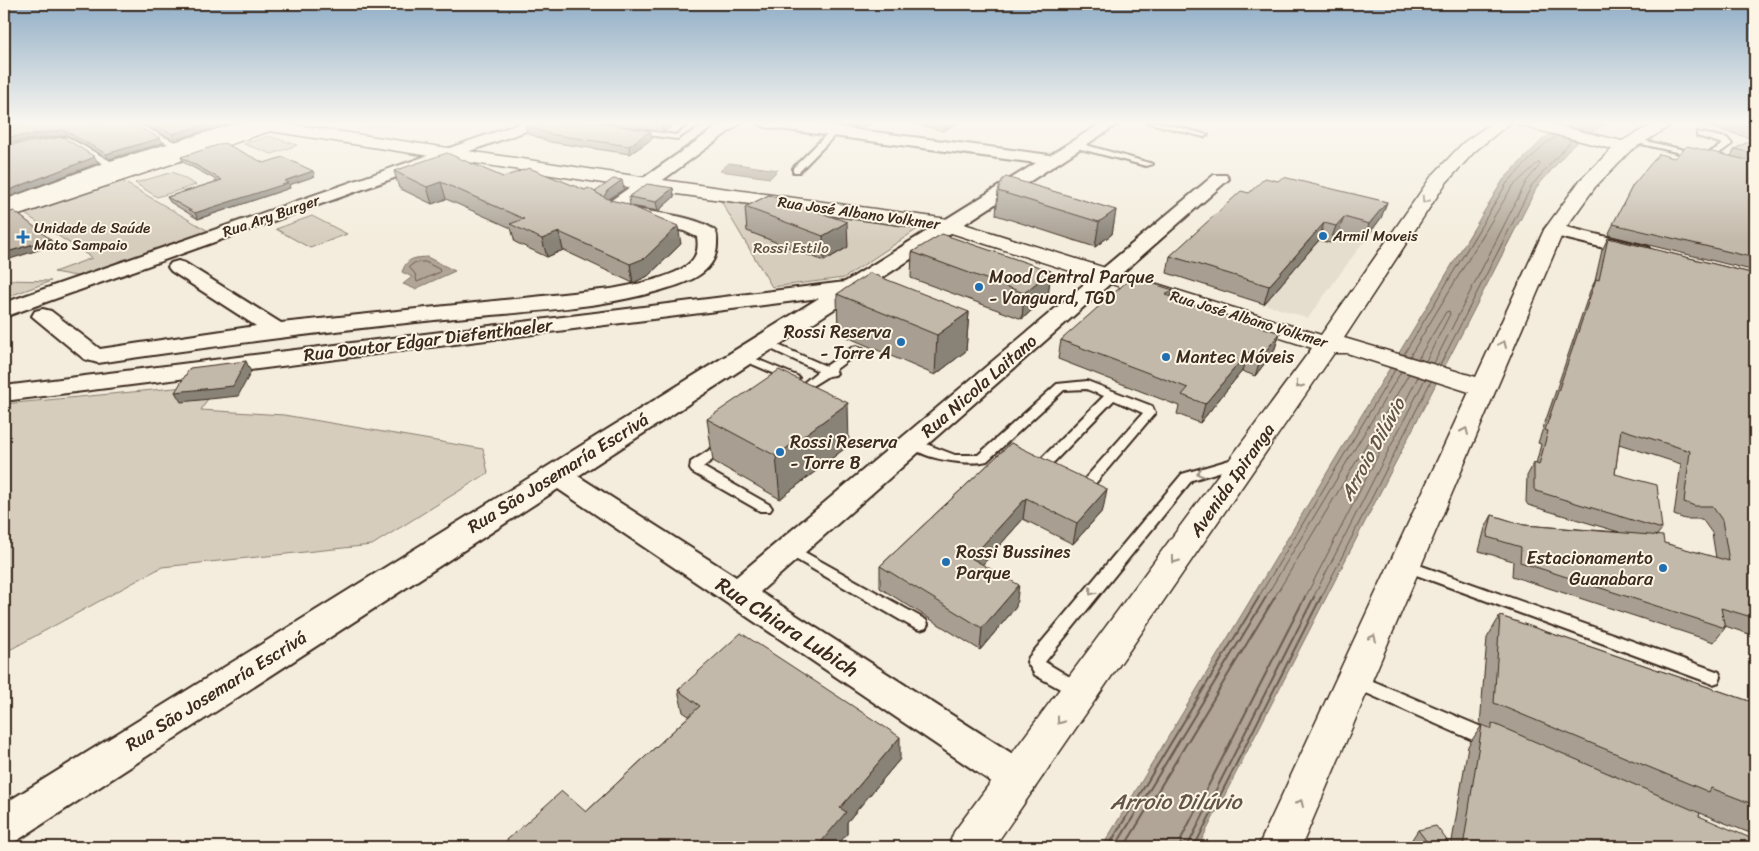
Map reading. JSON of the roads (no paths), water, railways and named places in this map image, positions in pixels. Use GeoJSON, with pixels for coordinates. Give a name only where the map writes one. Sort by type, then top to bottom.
{"type":"FeatureCollection","features":[{"type":"Feature","properties":{"kind":"main road","name":"Rua José Albano Volkmer"},"geometry":{"type":"LineString","coordinates":[[4,214],[153,162]]}},
{"type":"Feature","properties":{"kind":"main road","name":"Rua José Albano Volkmer"},"geometry":{"type":"LineString","coordinates":[[541,162],[955,221],[1472,385]]}},
{"type":"Feature","properties":{"kind":"main road","name":"Avenida Ipiranga"},"geometry":{"type":"LineString","coordinates":[[969,847],[1247,459],[1345,345],[1438,181],[1456,162]]}},
{"type":"Feature","properties":{"kind":"main road"},"geometry":{"type":"LineString","coordinates":[[1280,847],[1405,565],[1472,385],[1554,230],[1588,184],[1611,162]]}},
{"type":"Feature","properties":{"kind":"street"},"geometry":{"type":"LineString","coordinates":[[4,206],[127,162]]}},
{"type":"Feature","properties":{"kind":"street","name":"Rua Ary Burger"},"geometry":{"type":"LineString","coordinates":[[4,310],[426,162]]}},
{"type":"Feature","properties":{"kind":"street"},"geometry":{"type":"LineString","coordinates":[[43,316],[92,354],[98,356],[276,330],[601,296],[651,288],[683,275],[702,262],[708,248],[707,234],[690,226],[615,209],[617,205],[678,162]]}},
{"type":"Feature","properties":{"kind":"street","name":"Rua São Josemaría Escrivá"},"geometry":{"type":"LineString","coordinates":[[4,826],[1050,162]]}},
{"type":"Feature","properties":{"kind":"street","name":"Rua Nicola Laitano"},"geometry":{"type":"LineString","coordinates":[[738,594],[1220,179]]}},
{"type":"Feature","properties":{"kind":"street"},"geometry":{"type":"LineString","coordinates":[[1554,230],[1660,255]]}},
{"type":"Feature","properties":{"kind":"street"},"geometry":{"type":"LineString","coordinates":[[178,267],[276,330]]}},
{"type":"Feature","properties":{"kind":"street","name":"Rua Doutor Edgar Diefenthaeler"},"geometry":{"type":"LineString","coordinates":[[4,392],[852,287]]}},
{"type":"Feature","properties":{"kind":"street","name":"Rua Chiara Lubich"},"geometry":{"type":"LineString","coordinates":[[556,475],[1019,779]]}},
{"type":"Feature","properties":{"kind":"lane"},"geometry":{"type":"LineString","coordinates":[[106,162],[113,166]]}},
{"type":"Feature","properties":{"kind":"lane"},"geometry":{"type":"LineString","coordinates":[[796,170],[804,162]]}},
{"type":"Feature","properties":{"kind":"lane"},"geometry":{"type":"LineString","coordinates":[[1140,162],[1149,164]]}},
{"type":"Feature","properties":{"kind":"lane"},"geometry":{"type":"LineString","coordinates":[[753,349],[829,372]]}},
{"type":"Feature","properties":{"kind":"lane"},"geometry":{"type":"LineString","coordinates":[[753,349],[803,388],[829,372],[857,349]]}},
{"type":"Feature","properties":{"kind":"lane"},"geometry":{"type":"LineString","coordinates":[[913,443],[952,459],[974,460],[982,458],[1061,387],[1087,385],[1148,409],[1149,413],[1089,482]]}},
{"type":"Feature","properties":{"kind":"lane"},"geometry":{"type":"LineString","coordinates":[[1044,464],[1108,400],[1110,396],[1108,393]]}},
{"type":"Feature","properties":{"kind":"lane"},"geometry":{"type":"LineString","coordinates":[[736,436],[696,465],[697,469],[765,508]]}},
{"type":"Feature","properties":{"kind":"lane"},"geometry":{"type":"LineString","coordinates":[[1081,692],[1041,670],[1035,662],[1186,477],[1247,459]]}},
{"type":"Feature","properties":{"kind":"lane"},"geometry":{"type":"LineString","coordinates":[[790,549],[920,624]]}},
{"type":"Feature","properties":{"kind":"lane"},"geometry":{"type":"LineString","coordinates":[[1405,565],[1713,677]]}},
{"type":"Feature","properties":{"kind":"lane"},"geometry":{"type":"LineString","coordinates":[[1354,680],[1510,747]]}},
{"type":"Feature","properties":{"kind":"water","name":"Arroio Dilúvio"},"geometry":{"type":"Polygon","coordinates":[[[1521,162],[1559,162],[1537,187],[1198,847],[1102,847],[1503,180],[1521,162]]]}},
{"type":"Feature","properties":{"kind":"water"},"geometry":{"type":"Polygon","coordinates":[[[729,163],[778,170],[770,178],[720,171],[729,163]]]}},
{"type":"Feature","properties":{"kind":"water"},"geometry":{"type":"Polygon","coordinates":[[[427,257],[455,271],[415,289],[403,284],[412,277],[402,272],[408,261],[414,258],[427,257]]]}},
{"type":"Feature","properties":{"kind":"place","name":"Armil Moveis"},"geometry":{"type":"Point","coordinates":[1323,236]}},
{"type":"Feature","properties":{"kind":"place","name":"Unidade de Saúde Mato Sampaio"},"geometry":{"type":"Point","coordinates":[23,237]}},
{"type":"Feature","properties":{"kind":"place","name":"Mood Central Parque - Vanguard, TGD"},"geometry":{"type":"Point","coordinates":[979,287]}},
{"type":"Feature","properties":{"kind":"place","name":"Rossi Reserva - Torre A"},"geometry":{"type":"Point","coordinates":[901,342]}},
{"type":"Feature","properties":{"kind":"place","name":"Mantec Móveis"},"geometry":{"type":"Point","coordinates":[1166,357]}},
{"type":"Feature","properties":{"kind":"place","name":"Rossi Reserva - Torre B"},"geometry":{"type":"Point","coordinates":[780,452]}},
{"type":"Feature","properties":{"kind":"place","name":"Rossi Bussines Parque"},"geometry":{"type":"Point","coordinates":[946,562]}},
{"type":"Feature","properties":{"kind":"place","name":"Estacionamento Guanabara"},"geometry":{"type":"Point","coordinates":[1663,568]}},
{"type":"Feature","properties":{"kind":"park label","name":"Rossi Estilo"},"geometry":{"type":"Point","coordinates":[791,248]}}]}
